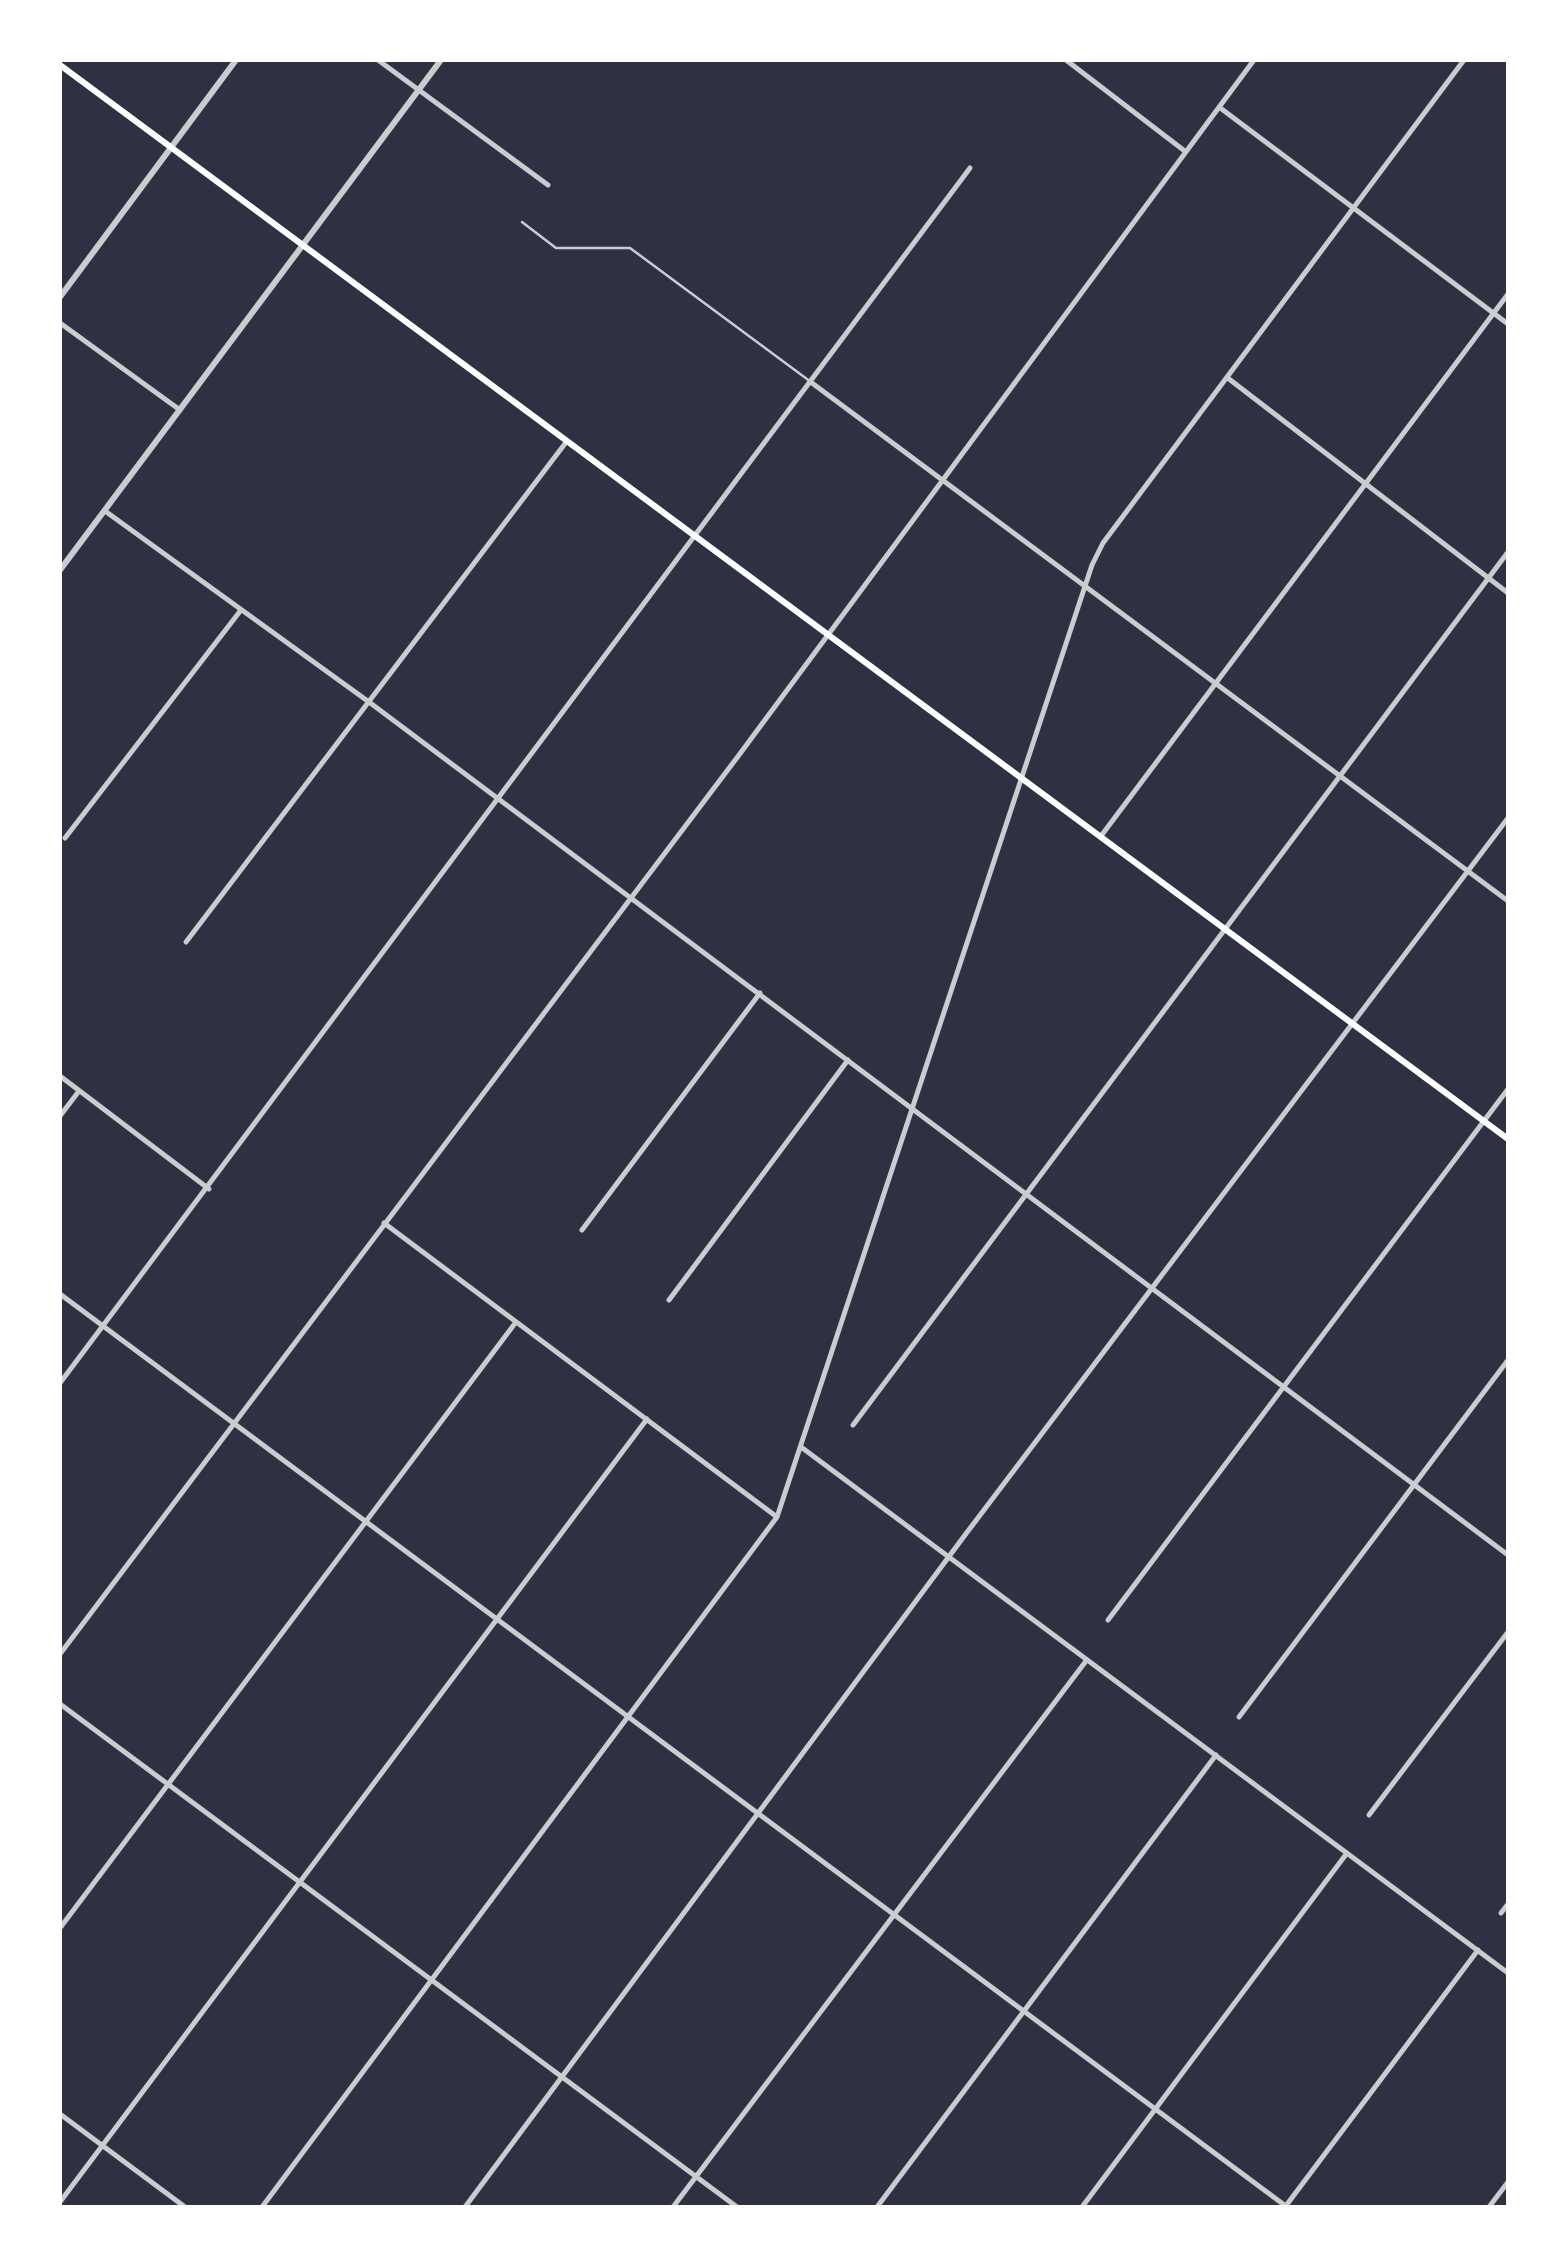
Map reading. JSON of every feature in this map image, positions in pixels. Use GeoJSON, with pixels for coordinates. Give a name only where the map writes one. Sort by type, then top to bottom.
{"type":"FeatureCollection","features":[{"type":"Feature","properties":{"kind":"main road"},"geometry":{"type":"LineString","coordinates":[[60,66],[1508,1140]]}},
{"type":"Feature","properties":{"kind":"street"},"geometry":{"type":"LineString","coordinates":[[60,296],[236,60]]}},
{"type":"Feature","properties":{"kind":"street"},"geometry":{"type":"LineString","coordinates":[[378,60],[548,185]]}},
{"type":"Feature","properties":{"kind":"street"},"geometry":{"type":"LineString","coordinates":[[60,570],[441,60]]}},
{"type":"Feature","properties":{"kind":"street"},"geometry":{"type":"LineString","coordinates":[[1066,60],[1186,152]]}},
{"type":"Feature","properties":{"kind":"street"},"geometry":{"type":"LineString","coordinates":[[60,1654],[630,899],[1254,60]]}},
{"type":"Feature","properties":{"kind":"street"},"geometry":{"type":"LineString","coordinates":[[262,2207],[777,1517],[1084,586],[1102,544],[1464,60]]}},
{"type":"Feature","properties":{"kind":"street"},"geometry":{"type":"LineString","coordinates":[[1219,107],[1508,324]]}},
{"type":"Feature","properties":{"kind":"street"},"geometry":{"type":"LineString","coordinates":[[60,1383],[970,168]]}},
{"type":"Feature","properties":{"kind":"street"},"geometry":{"type":"LineString","coordinates":[[1101,836],[1508,294]]}},
{"type":"Feature","properties":{"kind":"street"},"geometry":{"type":"LineString","coordinates":[[60,323],[180,410]]}},
{"type":"Feature","properties":{"kind":"street"},"geometry":{"type":"LineString","coordinates":[[1229,378],[1508,593]]}},
{"type":"Feature","properties":{"kind":"street"},"geometry":{"type":"LineString","coordinates":[[812,383],[1508,901]]}},
{"type":"Feature","properties":{"kind":"street"},"geometry":{"type":"LineString","coordinates":[[186,942],[567,441]]}},
{"type":"Feature","properties":{"kind":"street"},"geometry":{"type":"LineString","coordinates":[[105,510],[1508,1554]]}},
{"type":"Feature","properties":{"kind":"street"},"geometry":{"type":"LineString","coordinates":[[854,1425],[1508,552]]}},
{"type":"Feature","properties":{"kind":"street"},"geometry":{"type":"LineString","coordinates":[[66,838],[242,610]]}},
{"type":"Feature","properties":{"kind":"street"},"geometry":{"type":"LineString","coordinates":[[465,2207],[948,1558],[1508,818]]}},
{"type":"Feature","properties":{"kind":"street"},"geometry":{"type":"LineString","coordinates":[[582,1230],[760,994]]}},
{"type":"Feature","properties":{"kind":"street"},"geometry":{"type":"LineString","coordinates":[[669,1300],[848,1060]]}},
{"type":"Feature","properties":{"kind":"street"},"geometry":{"type":"LineString","coordinates":[[60,1076],[208,1189]]}},
{"type":"Feature","properties":{"kind":"street"},"geometry":{"type":"LineString","coordinates":[[1108,1620],[1508,1089]]}},
{"type":"Feature","properties":{"kind":"street"},"geometry":{"type":"LineString","coordinates":[[60,1116],[79,1091]]}},
{"type":"Feature","properties":{"kind":"street"},"geometry":{"type":"LineString","coordinates":[[384,1224],[777,1517]]}},
{"type":"Feature","properties":{"kind":"street"},"geometry":{"type":"LineString","coordinates":[[60,1294],[1286,2207],[1478,1950]]}},
{"type":"Feature","properties":{"kind":"street"},"geometry":{"type":"LineString","coordinates":[[60,1928],[516,1322]]}},
{"type":"Feature","properties":{"kind":"street"},"geometry":{"type":"LineString","coordinates":[[1239,1717],[1508,1360]]}},
{"type":"Feature","properties":{"kind":"street"},"geometry":{"type":"LineString","coordinates":[[60,2202],[647,1420]]}},
{"type":"Feature","properties":{"kind":"street"},"geometry":{"type":"LineString","coordinates":[[801,1447],[1508,1973]]}},
{"type":"Feature","properties":{"kind":"street"},"geometry":{"type":"LineString","coordinates":[[1369,1815],[1508,1632]]}},
{"type":"Feature","properties":{"kind":"street"},"geometry":{"type":"LineString","coordinates":[[673,2207],[1086,1662]]}},
{"type":"Feature","properties":{"kind":"street"},"geometry":{"type":"LineString","coordinates":[[60,1704],[737,2207]]}},
{"type":"Feature","properties":{"kind":"street"},"geometry":{"type":"LineString","coordinates":[[877,2207],[1216,1755]]}},
{"type":"Feature","properties":{"kind":"street"},"geometry":{"type":"LineString","coordinates":[[1082,2207],[1346,1853]]}},
{"type":"Feature","properties":{"kind":"street"},"geometry":{"type":"LineString","coordinates":[[1501,1913],[1508,1904]]}},
{"type":"Feature","properties":{"kind":"street"},"geometry":{"type":"LineString","coordinates":[[60,2114],[185,2207]]}},
{"type":"Feature","properties":{"kind":"street"},"geometry":{"type":"LineString","coordinates":[[1489,2207],[1508,2182]]}},
{"type":"Feature","properties":{"kind":"lane"},"geometry":{"type":"LineString","coordinates":[[522,222],[556,248],[630,248],[812,383]]}}]}
